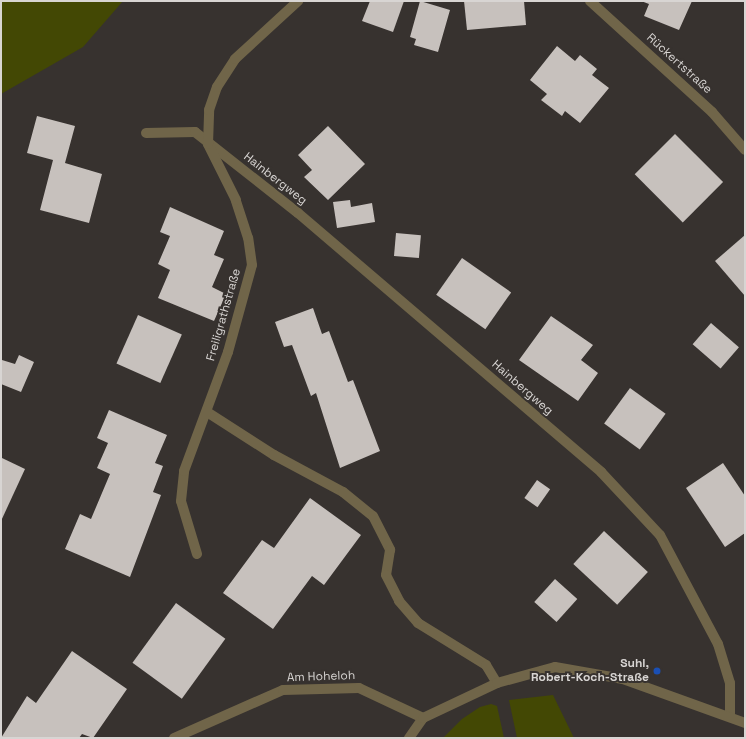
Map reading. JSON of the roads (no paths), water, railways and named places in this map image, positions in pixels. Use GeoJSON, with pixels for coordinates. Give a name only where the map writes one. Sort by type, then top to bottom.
{"type":"FeatureCollection","features":[{"type":"Feature","properties":{"kind":"street","name":"Freiligrathstraße"},"geometry":{"type":"LineString","coordinates":[[197,554],[181,501],[184,471],[228,352],[252,265],[248,238],[236,200],[208,144],[209,110],[217,86],[235,59],[298,1]]}},
{"type":"Feature","properties":{"kind":"street","name":"Rückertstraße"},"geometry":{"type":"LineString","coordinates":[[590,1],[712,112],[745,150]]}},
{"type":"Feature","properties":{"kind":"street","name":"Hainbergweg"},"geometry":{"type":"LineString","coordinates":[[146,133],[195,132],[208,144],[298,214],[601,472],[660,535],[718,644],[730,683],[730,716]]}},
{"type":"Feature","properties":{"kind":"street"},"geometry":{"type":"LineString","coordinates":[[207,412],[274,455],[343,492],[374,516],[390,550],[386,575],[399,601],[418,623],[486,665],[497,683]]}},
{"type":"Feature","properties":{"kind":"street"},"geometry":{"type":"LineString","coordinates":[[409,738],[424,718],[497,683],[555,667],[623,679],[730,716],[745,723]]}},
{"type":"Feature","properties":{"kind":"street","name":"Am Hoheloh"},"geometry":{"type":"LineString","coordinates":[[174,738],[283,690],[359,688],[424,718]]}},
{"type":"Feature","properties":{"kind":"place","name":"Suhl, Robert-Koch-Straße"},"geometry":{"type":"Point","coordinates":[657,671]}}]}
